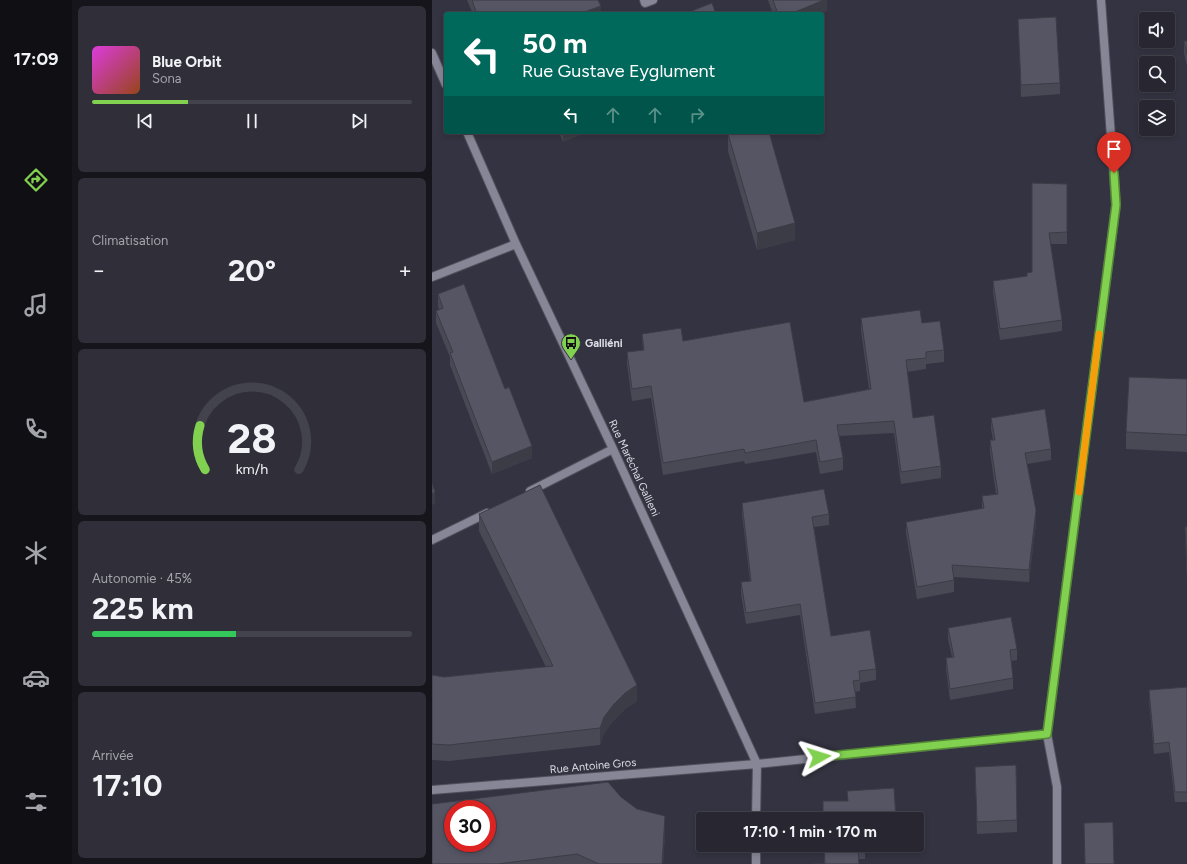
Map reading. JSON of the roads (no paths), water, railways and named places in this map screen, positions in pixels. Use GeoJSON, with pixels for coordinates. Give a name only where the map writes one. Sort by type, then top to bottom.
{"type":"FeatureCollection","features":[{"type":"Feature","properties":{"kind":"street"},"geometry":{"type":"LineString","coordinates":[[644,0],[646,3],[653,0]]}},
{"type":"Feature","properties":{"kind":"street"},"geometry":{"type":"LineString","coordinates":[[1057,864],[1057,787],[1047,734],[1116,205],[1101,0]]}},
{"type":"Feature","properties":{"kind":"street"},"geometry":{"type":"LineString","coordinates":[[432,53],[444,80]]}},
{"type":"Feature","properties":{"kind":"street","name":"Rue Maréchal Gallieni"},"geometry":{"type":"LineString","coordinates":[[468,134],[516,244],[613,450],[756,764],[756,812]]}},
{"type":"Feature","properties":{"kind":"street"},"geometry":{"type":"LineString","coordinates":[[432,277],[516,244]]}},
{"type":"Feature","properties":{"kind":"street"},"geometry":{"type":"LineString","coordinates":[[523,495],[613,450]]}},
{"type":"Feature","properties":{"kind":"street"},"geometry":{"type":"LineString","coordinates":[[432,540],[495,509]]}},
{"type":"Feature","properties":{"kind":"street","name":"Rue Antoine Gros"},"geometry":{"type":"LineString","coordinates":[[432,790],[756,764],[1047,734]]}},
{"type":"Feature","properties":{"kind":"street"},"geometry":{"type":"LineString","coordinates":[[756,852],[756,864]]}},
{"type":"Feature","properties":{"kind":"place","name":"Galliéni"},"geometry":{"type":"Point","coordinates":[571,360]}}]}
